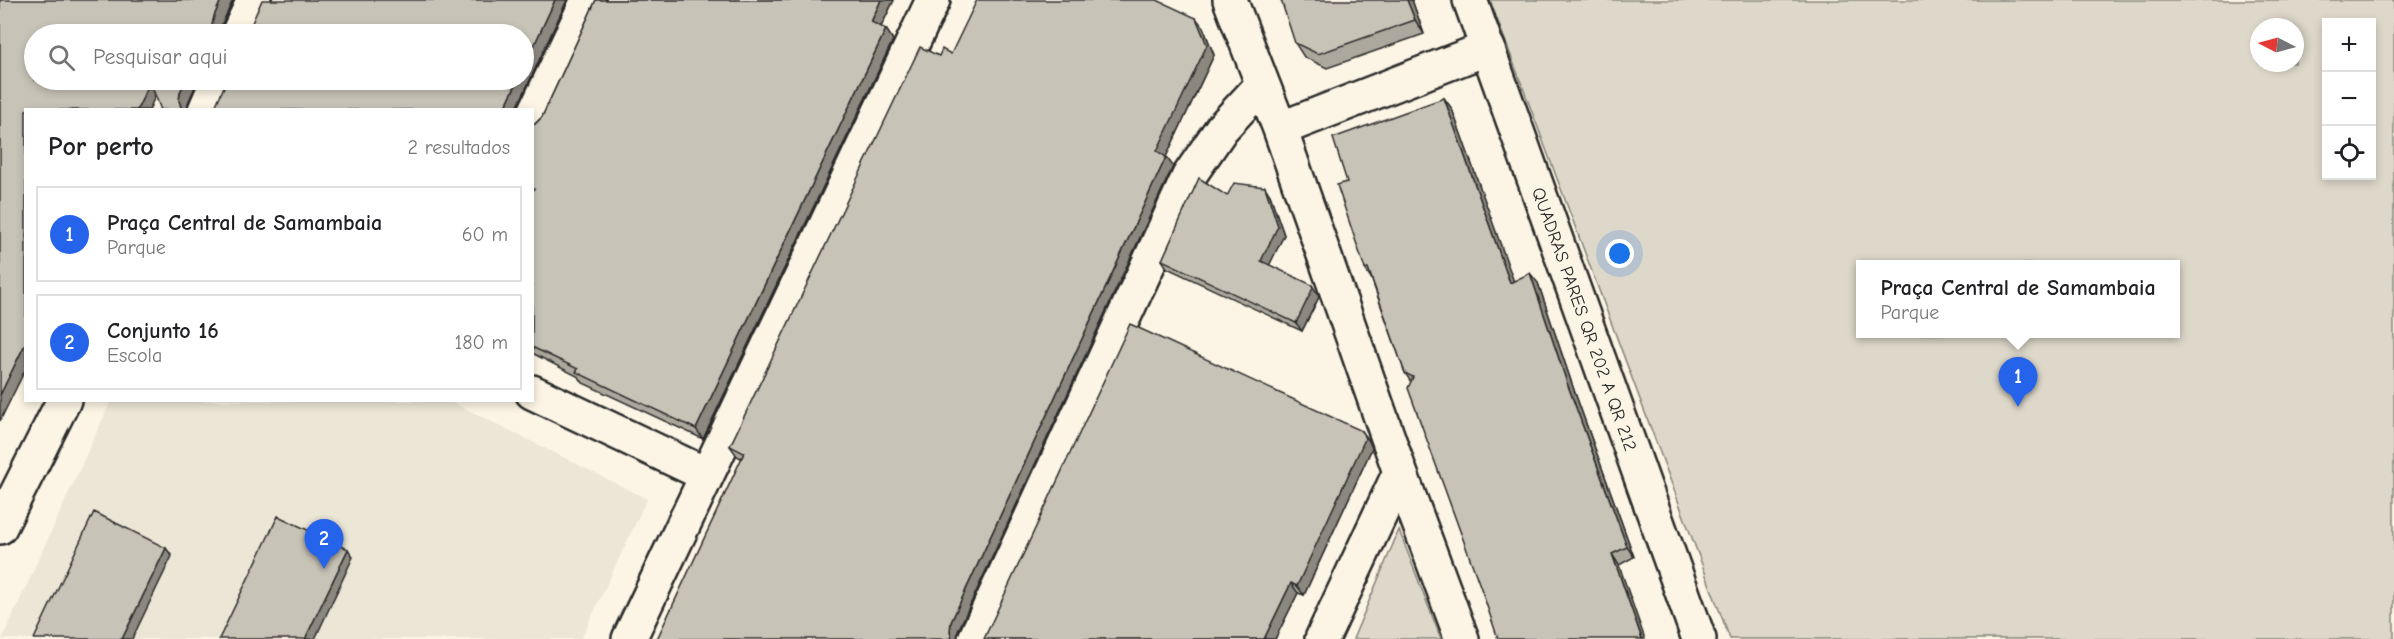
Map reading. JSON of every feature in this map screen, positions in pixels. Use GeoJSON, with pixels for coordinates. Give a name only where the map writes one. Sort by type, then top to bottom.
{"type":"FeatureCollection","features":[{"type":"Feature","properties":{"kind":"street"},"geometry":{"type":"LineString","coordinates":[[243,24],[254,0]]}},
{"type":"Feature","properties":{"kind":"street"},"geometry":{"type":"LineString","coordinates":[[534,115],[588,0]]}},
{"type":"Feature","properties":{"kind":"street"},"geometry":{"type":"LineString","coordinates":[[629,639],[933,0]]}},
{"type":"Feature","properties":{"kind":"street"},"geometry":{"type":"LineString","coordinates":[[1230,0],[1281,129],[1400,472],[1462,639]]}},
{"type":"Feature","properties":{"kind":"street","name":"QUADRAS PARES QR 202 A QR 212"},"geometry":{"type":"LineString","coordinates":[[1470,0],[1700,639]]}},
{"type":"Feature","properties":{"kind":"street"},"geometry":{"type":"LineString","coordinates":[[1281,129],[1488,48]]}},
{"type":"Feature","properties":{"kind":"street"},"geometry":{"type":"LineString","coordinates":[[975,639],[1189,176],[1222,128],[1263,85]]}},
{"type":"Feature","properties":{"kind":"street"},"geometry":{"type":"LineString","coordinates":[[206,108],[214,90]]}},
{"type":"Feature","properties":{"kind":"street"},"geometry":{"type":"LineString","coordinates":[[534,393],[707,476]]}},
{"type":"Feature","properties":{"kind":"street"},"geometry":{"type":"LineString","coordinates":[[0,527],[63,402]]}},
{"type":"Feature","properties":{"kind":"street"},"geometry":{"type":"LineString","coordinates":[[1322,639],[1400,472]]}},
{"type":"Feature","properties":{"kind":"shaded area"},"geometry":{"type":"Polygon","coordinates":[[[1490,0],[2394,0],[2394,639],[1730,639],[1490,0]]]}},
{"type":"Feature","properties":{"kind":"shaded area"},"geometry":{"type":"Polygon","coordinates":[[[111,402],[452,402],[647,499],[581,639],[2,639],[111,402]]]}},
{"type":"Feature","properties":{"kind":"shaded area"},"geometry":{"type":"Polygon","coordinates":[[[1399,530],[1441,639],[1353,639],[1399,530]]]}},
{"type":"Feature","properties":{"kind":"building"},"geometry":{"type":"Polygon","coordinates":[[[0,0],[221,0],[212,24],[24,24],[24,90],[146,90],[138,108],[24,108],[24,346],[0,395],[0,0]]]}},
{"type":"Feature","properties":{"kind":"building"},"geometry":{"type":"Polygon","coordinates":[[[262,0],[555,0],[534,45],[534,24],[252,24],[262,0]]]}},
{"type":"Feature","properties":{"kind":"building"},"geometry":{"type":"Polygon","coordinates":[[[596,0],[881,0],[871,22],[886,29],[696,429],[576,372],[578,369],[534,348],[534,124],[542,117],[596,0]]]}},
{"type":"Feature","properties":{"kind":"building"},"geometry":{"type":"Polygon","coordinates":[[[977,0],[1157,0],[1196,18],[1207,45],[1157,151],[1166,157],[951,622],[952,639],[657,639],[744,453],[730,446],[920,47],[939,56],[942,49],[951,54],[977,0]]]}},
{"type":"Feature","properties":{"kind":"building"},"geometry":{"type":"Polygon","coordinates":[[[1281,0],[1407,0],[1415,20],[1318,54],[1295,43],[1281,0]]]}},
{"type":"Feature","properties":{"kind":"building"},"geometry":{"type":"Polygon","coordinates":[[[153,90],[181,90],[179,101],[181,108],[160,108],[153,90]]]}},
{"type":"Feature","properties":{"kind":"building"},"geometry":{"type":"Polygon","coordinates":[[[223,90],[513,90],[506,108],[215,107],[223,90]]]}},
{"type":"Feature","properties":{"kind":"building"},"geometry":{"type":"Polygon","coordinates":[[[1444,98],[1510,283],[1530,273],[1567,383],[1627,547],[1612,554],[1642,639],[1498,639],[1408,388],[1413,377],[1405,373],[1368,268],[1365,269],[1337,185],[1347,182],[1333,138],[1444,98]]]}},
{"type":"Feature","properties":{"kind":"building"},"geometry":{"type":"Polygon","coordinates":[[[1199,178],[1227,196],[1234,183],[1265,187],[1278,226],[1261,261],[1312,285],[1313,288],[1296,323],[1162,260],[1199,178]]]}},
{"type":"Feature","properties":{"kind":"building"},"geometry":{"type":"Polygon","coordinates":[[[1130,324],[1362,431],[1365,439],[1297,586],[1291,583],[1264,639],[984,639],[1130,324]]]}},
{"type":"Feature","properties":{"kind":"building"},"geometry":{"type":"Polygon","coordinates":[[[94,512],[166,548],[122,639],[34,639],[94,512]]]}},
{"type":"Feature","properties":{"kind":"building"},"geometry":{"type":"Polygon","coordinates":[[[278,516],[348,549],[305,639],[219,639],[278,516]]]}},
{"type":"Feature","properties":{"kind":"place","name":"Praça Central de Samambaia"},"geometry":{"type":"Point","coordinates":[2018,407]}},
{"type":"Feature","properties":{"kind":"place","name":"Conjunto 16"},"geometry":{"type":"Point","coordinates":[324,569]}}]}
